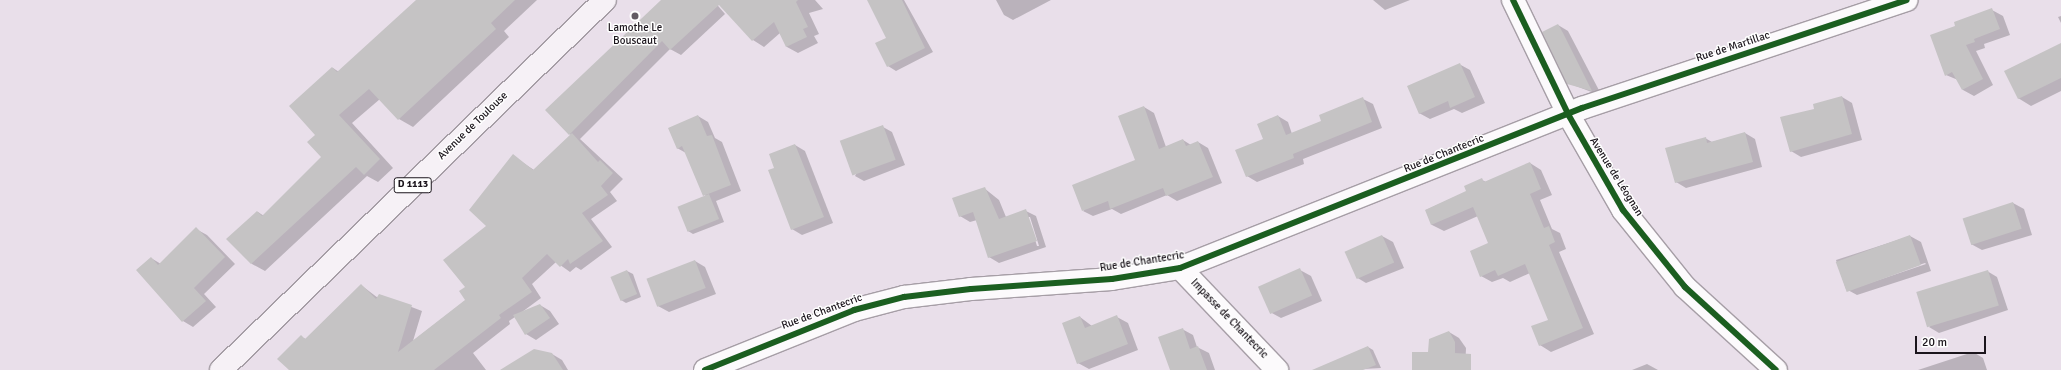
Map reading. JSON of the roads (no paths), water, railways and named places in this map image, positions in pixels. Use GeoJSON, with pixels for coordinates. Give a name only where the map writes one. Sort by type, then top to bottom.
{"type":"FeatureCollection","features":[{"type":"Feature","properties":{"kind":"main road","name":"Avenue de Toulouse"},"geometry":{"type":"LineString","coordinates":[[221,370],[605,0]]}},
{"type":"Feature","properties":{"kind":"street","name":"Avenue de Léognan"},"geometry":{"type":"LineString","coordinates":[[1513,0],[1568,114],[1623,210],[1685,287],[1776,370]]}},
{"type":"Feature","properties":{"kind":"street","name":"Rue de Martillac"},"geometry":{"type":"LineString","coordinates":[[1568,114],[1906,0]]}},
{"type":"Feature","properties":{"kind":"street","name":"Rue de Chantecric"},"geometry":{"type":"LineString","coordinates":[[704,370],[854,310],[904,297],[1112,279],[1180,268],[1568,114]]}},
{"type":"Feature","properties":{"kind":"street","name":"Impasse de Chantecric"},"geometry":{"type":"LineString","coordinates":[[1180,268],[1277,370]]}},
{"type":"Feature","properties":{"kind":"place","name":"Lamothe Le Bouscaut"},"geometry":{"type":"Point","coordinates":[635,16]}}]}
